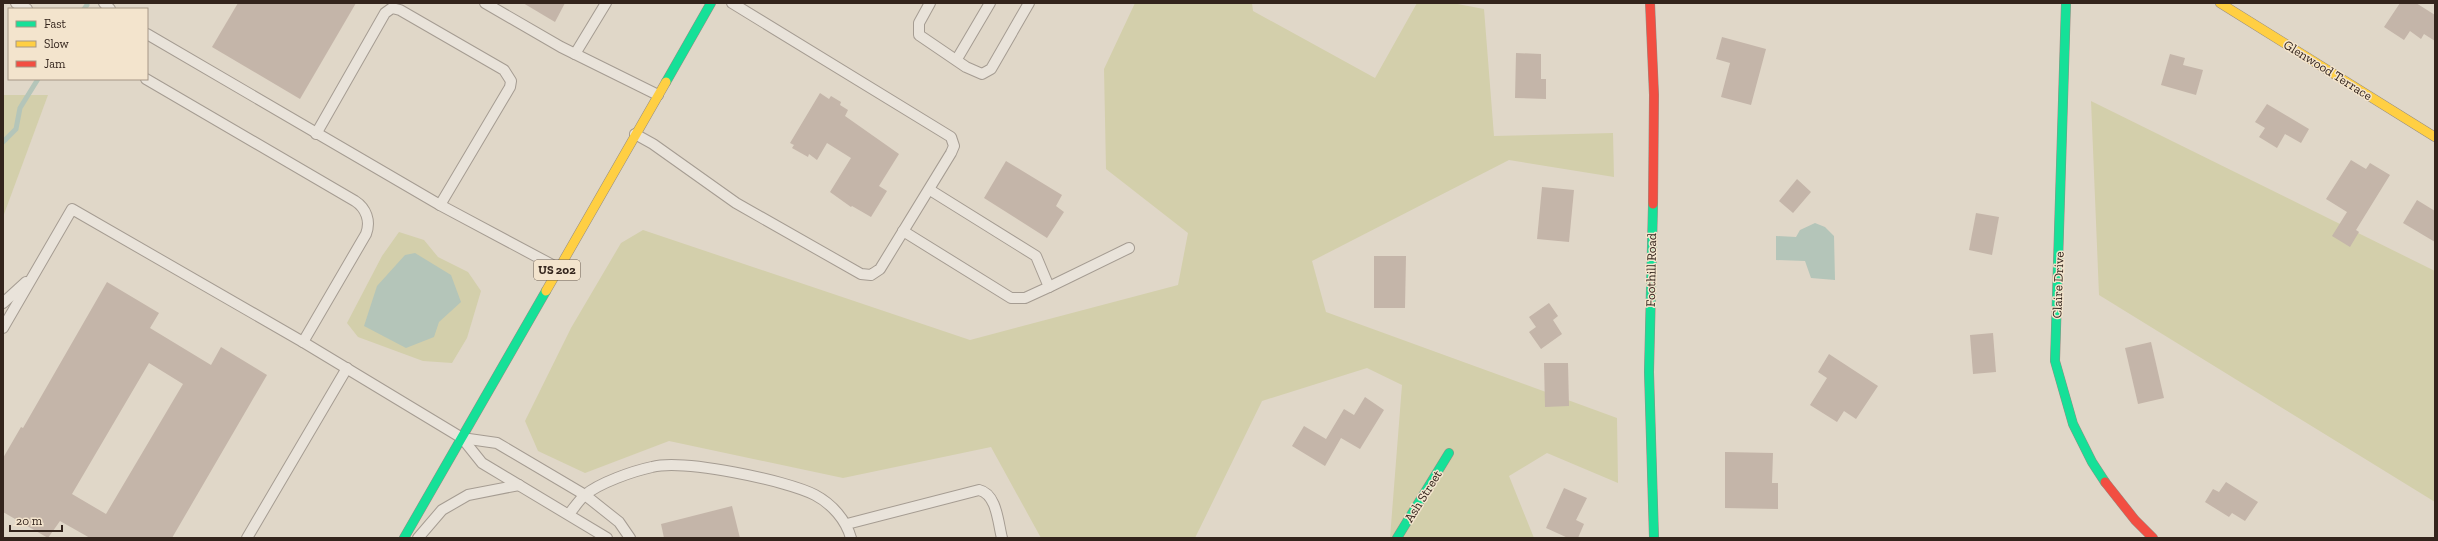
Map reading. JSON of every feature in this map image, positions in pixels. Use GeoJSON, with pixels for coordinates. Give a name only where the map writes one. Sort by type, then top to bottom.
{"type":"FeatureCollection","features":[{"type":"Feature","properties":{"kind":"main road","name":"US 202"},"geometry":{"type":"LineString","coordinates":[[404,538],[711,3]]}},
{"type":"Feature","properties":{"kind":"main road","name":"Foothill Road"},"geometry":{"type":"LineString","coordinates":[[1650,3],[1653,39],[1653,136],[1649,371],[1654,538]]}},
{"type":"Feature","properties":{"kind":"main road","name":"Claire Drive"},"geometry":{"type":"LineString","coordinates":[[2066,3],[2055,361],[2059,386],[2074,431],[2085,454],[2119,501],[2153,538]]}},
{"type":"Feature","properties":{"kind":"main road","name":"Glenwood Terrace"},"geometry":{"type":"LineString","coordinates":[[2220,3],[2435,137]]}},
{"type":"Feature","properties":{"kind":"main road","name":"Ash Street"},"geometry":{"type":"LineString","coordinates":[[1397,538],[1449,453]]}},
{"type":"Feature","properties":{"kind":"lane"},"geometry":{"type":"LineString","coordinates":[[16,3],[25,8]]}},
{"type":"Feature","properties":{"kind":"lane"},"geometry":{"type":"LineString","coordinates":[[485,3],[575,54],[658,95]]}},
{"type":"Feature","properties":{"kind":"lane"},"geometry":{"type":"LineString","coordinates":[[575,54],[606,3]]}},
{"type":"Feature","properties":{"kind":"lane"},"geometry":{"type":"LineString","coordinates":[[635,134],[653,144],[736,203],[861,274],[871,275],[880,269],[930,190],[953,149],[950,137],[732,3]]}},
{"type":"Feature","properties":{"kind":"lane"},"geometry":{"type":"LineString","coordinates":[[930,3],[919,23],[919,35],[979,74],[989,71],[1030,3]]}},
{"type":"Feature","properties":{"kind":"lane"},"geometry":{"type":"LineString","coordinates":[[957,59],[990,3]]}},
{"type":"Feature","properties":{"kind":"lane"},"geometry":{"type":"LineString","coordinates":[[316,134],[385,13],[392,8],[400,10],[504,70],[511,81],[510,87],[492,119],[440,205]]}},
{"type":"Feature","properties":{"kind":"lane"},"geometry":{"type":"LineString","coordinates":[[148,35],[440,205],[558,268]]}},
{"type":"Feature","properties":{"kind":"lane"},"geometry":{"type":"LineString","coordinates":[[148,80],[355,201],[364,210],[368,225],[366,234],[303,342]]}},
{"type":"Feature","properties":{"kind":"lane"},"geometry":{"type":"LineString","coordinates":[[930,190],[1036,256],[1049,287]]}},
{"type":"Feature","properties":{"kind":"lane"},"geometry":{"type":"LineString","coordinates":[[3,328],[72,209],[303,342],[462,438],[482,463],[607,538]]}},
{"type":"Feature","properties":{"kind":"lane"},"geometry":{"type":"LineString","coordinates":[[903,231],[1011,298],[1025,298],[1129,248]]}},
{"type":"Feature","properties":{"kind":"lane"},"geometry":{"type":"LineString","coordinates":[[3,302],[32,277]]}},
{"type":"Feature","properties":{"kind":"lane"},"geometry":{"type":"LineString","coordinates":[[247,538],[347,368]]}},
{"type":"Feature","properties":{"kind":"lane"},"geometry":{"type":"LineString","coordinates":[[462,438],[497,443],[585,495],[620,522],[630,538]]}},
{"type":"Feature","properties":{"kind":"lane"},"geometry":{"type":"LineString","coordinates":[[569,514],[585,495],[615,479],[652,466],[673,465],[734,472],[792,485],[816,496],[847,524],[851,538]]}},
{"type":"Feature","properties":{"kind":"lane"},"geometry":{"type":"LineString","coordinates":[[418,538],[442,510],[468,495],[519,485]]}},
{"type":"Feature","properties":{"kind":"lane"},"geometry":{"type":"LineString","coordinates":[[847,524],[979,490],[988,494],[992,499],[1002,538]]}},
{"type":"Feature","properties":{"kind":"shaded area"},"geometry":{"type":"Polygon","coordinates":[[[1135,3],[1252,3],[1253,11],[1375,78],[1417,3],[1452,3],[1484,9],[1494,136],[1613,133],[1614,177],[1509,160],[1312,261],[1326,312],[1617,418],[1618,483],[1547,453],[1509,476],[1534,538],[1390,538],[1402,385],[1367,368],[1262,401],[1195,538],[1041,538],[991,447],[843,478],[669,441],[585,473],[538,451],[525,421],[571,328],[621,243],[643,230],[970,340],[1178,285],[1188,233],[1106,169],[1104,69],[1135,3]]]}},
{"type":"Feature","properties":{"kind":"shaded area"},"geometry":{"type":"Polygon","coordinates":[[[3,95],[48,95],[3,217],[3,95]]]}},
{"type":"Feature","properties":{"kind":"shaded area"},"geometry":{"type":"Polygon","coordinates":[[[2091,101],[2435,271],[2435,502],[2099,295],[2091,101]]]}},
{"type":"Feature","properties":{"kind":"shaded area"},"geometry":{"type":"Polygon","coordinates":[[[1815,223],[1825,227],[1834,236],[1835,280],[1811,278],[1805,261],[1776,260],[1776,236],[1796,237],[1800,230],[1815,223]]]}},
{"type":"Feature","properties":{"kind":"shaded area"},"geometry":{"type":"Polygon","coordinates":[[[399,232],[424,240],[438,257],[468,272],[481,291],[467,338],[452,363],[423,361],[358,337],[347,323],[382,256],[399,232]]]}},
{"type":"Feature","properties":{"kind":"shaded area"},"geometry":{"type":"Polygon","coordinates":[[[415,253],[451,275],[461,302],[439,322],[434,337],[406,348],[364,326],[377,286],[405,255],[415,253]]]}},
{"type":"Feature","properties":{"kind":"building"},"geometry":{"type":"Polygon","coordinates":[[[238,3],[356,3],[300,99],[212,47],[238,3]]]}},
{"type":"Feature","properties":{"kind":"building"},"geometry":{"type":"Polygon","coordinates":[[[523,3],[565,3],[555,22],[523,3]]]}},
{"type":"Feature","properties":{"kind":"building"},"geometry":{"type":"Polygon","coordinates":[[[2400,3],[2416,3],[2435,15],[2435,41],[2424,34],[2421,39],[2410,31],[2404,40],[2384,27],[2400,3]]]}},
{"type":"Feature","properties":{"kind":"building"},"geometry":{"type":"Polygon","coordinates":[[[1722,37],[1766,49],[1751,105],[1721,97],[1730,63],[1716,59],[1722,37]]]}},
{"type":"Feature","properties":{"kind":"building"},"geometry":{"type":"Polygon","coordinates":[[[1516,53],[1541,54],[1541,79],[1546,79],[1546,99],[1515,98],[1516,53]]]}},
{"type":"Feature","properties":{"kind":"building"},"geometry":{"type":"Polygon","coordinates":[[[2170,54],[2185,58],[2183,65],[2203,70],[2196,95],[2161,85],[2170,54]]]}},
{"type":"Feature","properties":{"kind":"building"},"geometry":{"type":"Polygon","coordinates":[[[820,93],[829,99],[831,96],[841,102],[840,105],[848,110],[845,116],[899,154],[879,186],[887,191],[871,217],[852,206],[851,207],[830,192],[851,158],[827,143],[817,160],[809,154],[808,157],[792,148],[794,145],[790,143],[820,93]]]}},
{"type":"Feature","properties":{"kind":"building"},"geometry":{"type":"Polygon","coordinates":[[[2267,104],[2309,129],[2301,143],[2285,134],[2277,148],[2259,137],[2265,128],[2255,122],[2267,104]]]}},
{"type":"Feature","properties":{"kind":"building"},"geometry":{"type":"Polygon","coordinates":[[[2351,160],[2366,169],[2370,163],[2390,175],[2356,230],[2359,232],[2350,247],[2332,236],[2347,212],[2326,199],[2351,160]]]}},
{"type":"Feature","properties":{"kind":"building"},"geometry":{"type":"Polygon","coordinates":[[[1006,161],[1062,195],[1056,206],[1064,212],[1047,238],[984,198],[1006,161]]]}},
{"type":"Feature","properties":{"kind":"building"},"geometry":{"type":"Polygon","coordinates":[[[1797,179],[1811,192],[1793,213],[1779,201],[1797,179]]]}},
{"type":"Feature","properties":{"kind":"building"},"geometry":{"type":"Polygon","coordinates":[[[1542,187],[1574,190],[1569,242],[1537,239],[1542,187]]]}},
{"type":"Feature","properties":{"kind":"building"},"geometry":{"type":"Polygon","coordinates":[[[2417,200],[2435,211],[2435,242],[2403,223],[2417,200]]]}},
{"type":"Feature","properties":{"kind":"building"},"geometry":{"type":"Polygon","coordinates":[[[1976,213],[1999,217],[1992,255],[1969,250],[1976,213]]]}},
{"type":"Feature","properties":{"kind":"building"},"geometry":{"type":"Polygon","coordinates":[[[1374,256],[1406,256],[1405,308],[1374,308],[1374,256]]]}},
{"type":"Feature","properties":{"kind":"building"},"geometry":{"type":"Polygon","coordinates":[[[107,282],[159,313],[150,328],[211,365],[221,347],[267,375],[172,538],[90,538],[60,521],[48,538],[3,512],[3,458],[21,427],[23,428],[107,282]],[[149,363],[72,494],[106,514],[183,384],[149,363]]]}},
{"type":"Feature","properties":{"kind":"building"},"geometry":{"type":"Polygon","coordinates":[[[1549,303],[1558,316],[1553,320],[1562,334],[1541,349],[1529,332],[1536,327],[1529,317],[1549,303]]]}},
{"type":"Feature","properties":{"kind":"building"},"geometry":{"type":"Polygon","coordinates":[[[1993,333],[1996,372],[1973,374],[1970,335],[1993,333]]]}},
{"type":"Feature","properties":{"kind":"building"},"geometry":{"type":"Polygon","coordinates":[[[2151,342],[2164,398],[2138,404],[2125,348],[2151,342]]]}},
{"type":"Feature","properties":{"kind":"building"},"geometry":{"type":"Polygon","coordinates":[[[1829,354],[1878,386],[1856,419],[1844,411],[1837,422],[1810,405],[1827,378],[1818,372],[1829,354]]]}},
{"type":"Feature","properties":{"kind":"building"},"geometry":{"type":"Polygon","coordinates":[[[1544,363],[1568,363],[1569,406],[1545,407],[1544,363]]]}},
{"type":"Feature","properties":{"kind":"building"},"geometry":{"type":"Polygon","coordinates":[[[1365,397],[1384,410],[1360,449],[1341,438],[1325,466],[1292,446],[1304,426],[1326,439],[1344,409],[1354,415],[1365,397]]]}},
{"type":"Feature","properties":{"kind":"building"},"geometry":{"type":"Polygon","coordinates":[[[1725,452],[1773,453],[1772,483],[1778,483],[1778,509],[1725,508],[1725,452]]]}},
{"type":"Feature","properties":{"kind":"building"},"geometry":{"type":"Polygon","coordinates":[[[2226,482],[2258,502],[2245,521],[2232,513],[2229,517],[2205,502],[2213,489],[2219,492],[2226,482]]]}},
{"type":"Feature","properties":{"kind":"building"},"geometry":{"type":"Polygon","coordinates":[[[1564,488],[1587,498],[1576,520],[1584,524],[1578,538],[1568,538],[1546,528],[1564,488]]]}},
{"type":"Feature","properties":{"kind":"building"},"geometry":{"type":"Polygon","coordinates":[[[732,506],[740,538],[664,538],[661,524],[732,506]]]}},
{"type":"Feature","properties":{"kind":"waterway"},"geometry":{"type":"LineString","coordinates":[[3,142],[16,129],[20,108],[37,80]]}},
{"type":"Feature","properties":{"kind":"traffic: fast"},"geometry":{"type":"LineString","coordinates":[[666,82],[711,3]]}},
{"type":"Feature","properties":{"kind":"traffic: fast"},"geometry":{"type":"LineString","coordinates":[[2066,3],[2055,361],[2073,424],[2092,462],[2105,482]]}},
{"type":"Feature","properties":{"kind":"traffic: fast"},"geometry":{"type":"LineString","coordinates":[[1653,204],[1649,372],[1654,538]]}},
{"type":"Feature","properties":{"kind":"traffic: fast"},"geometry":{"type":"LineString","coordinates":[[404,538],[546,291]]}},
{"type":"Feature","properties":{"kind":"traffic: fast"},"geometry":{"type":"LineString","coordinates":[[1397,538],[1449,453]]}},
{"type":"Feature","properties":{"kind":"traffic: slow"},"geometry":{"type":"LineString","coordinates":[[2220,3],[2435,137]]}},
{"type":"Feature","properties":{"kind":"traffic: slow"},"geometry":{"type":"LineString","coordinates":[[546,291],[666,82]]}},
{"type":"Feature","properties":{"kind":"traffic: jam"},"geometry":{"type":"LineString","coordinates":[[1650,3],[1654,95],[1653,204]]}},
{"type":"Feature","properties":{"kind":"traffic: jam"},"geometry":{"type":"LineString","coordinates":[[2105,482],[2135,520],[2153,538]]}}]}
